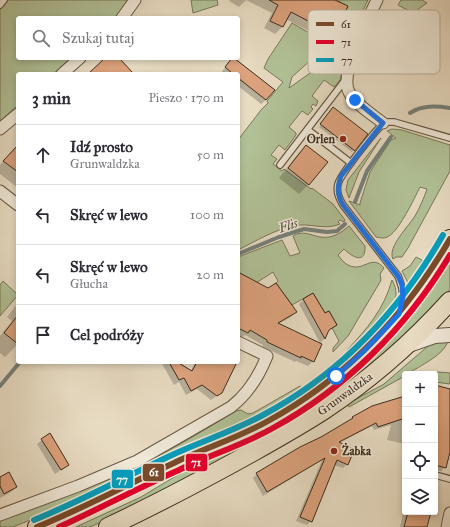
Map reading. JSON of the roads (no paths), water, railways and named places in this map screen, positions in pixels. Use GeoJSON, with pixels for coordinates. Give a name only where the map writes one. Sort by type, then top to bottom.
{"type":"FeatureCollection","features":[{"type":"Feature","properties":{"kind":"main road","name":"Grunwaldzka"},"geometry":{"type":"LineString","coordinates":[[37,527],[89,505],[175,463],[269,421],[313,394],[374,342],[399,314],[423,282],[450,239]]}},
{"type":"Feature","properties":{"kind":"main road","name":"Grunwaldzka"},"geometry":{"type":"LineString","coordinates":[[108,527],[197,483],[315,416],[361,384],[407,345],[450,301]]}},
{"type":"Feature","properties":{"kind":"street"},"geometry":{"type":"LineString","coordinates":[[123,16],[135,0]]}},
{"type":"Feature","properties":{"kind":"street"},"geometry":{"type":"LineString","coordinates":[[372,10],[377,0]]}},
{"type":"Feature","properties":{"kind":"street"},"geometry":{"type":"LineString","coordinates":[[64,72],[78,60]]}},
{"type":"Feature","properties":{"kind":"street"},"geometry":{"type":"LineString","coordinates":[[347,74],[346,79],[347,87],[350,94],[355,100],[388,123]]}},
{"type":"Feature","properties":{"kind":"street"},"geometry":{"type":"LineString","coordinates":[[0,130],[16,116]]}},
{"type":"Feature","properties":{"kind":"street"},"geometry":{"type":"LineString","coordinates":[[0,191],[16,203]]}},
{"type":"Feature","properties":{"kind":"street","name":"Grunwaldzka"},"geometry":{"type":"LineString","coordinates":[[407,345],[435,336],[450,335]]}},
{"type":"Feature","properties":{"kind":"street"},"geometry":{"type":"LineString","coordinates":[[0,515],[78,486],[137,461],[225,412],[240,400],[257,379],[267,356],[240,343]]}},
{"type":"Feature","properties":{"kind":"street"},"geometry":{"type":"LineString","coordinates":[[447,527],[450,513]]}},
{"type":"Feature","properties":{"kind":"lane"},"geometry":{"type":"LineString","coordinates":[[0,5],[4,0]]}},
{"type":"Feature","properties":{"kind":"lane"},"geometry":{"type":"LineString","coordinates":[[280,165],[346,79]]}},
{"type":"Feature","properties":{"kind":"lane"},"geometry":{"type":"LineString","coordinates":[[399,314],[403,297],[402,285],[394,271],[343,205],[337,191],[338,183],[341,176],[351,163],[388,123],[450,138]]}},
{"type":"Feature","properties":{"kind":"lane"},"geometry":{"type":"LineString","coordinates":[[308,130],[351,163]]}},
{"type":"Feature","properties":{"kind":"lane"},"geometry":{"type":"LineString","coordinates":[[438,476],[450,478]]}},
{"type":"Feature","properties":{"kind":"waterway","name":"Flis"},"geometry":{"type":"LineString","coordinates":[[410,113],[424,107],[450,108]]}},
{"type":"Feature","properties":{"kind":"waterway","name":"Flis"},"geometry":{"type":"LineString","coordinates":[[355,202],[367,171],[391,137]]}},
{"type":"Feature","properties":{"kind":"waterway","name":"Flis"},"geometry":{"type":"LineString","coordinates":[[240,253],[279,237],[304,229],[327,232],[337,231],[345,224]]}},
{"type":"Feature","properties":{"kind":"waterway","name":"Flis"},"geometry":{"type":"LineString","coordinates":[[0,386],[18,364]]}},
{"type":"Feature","properties":{"kind":"place","name":"Orlen"},"geometry":{"type":"Point","coordinates":[343,139]}},
{"type":"Feature","properties":{"kind":"place","name":"Żabka"},"geometry":{"type":"Point","coordinates":[334,451]}}]}
